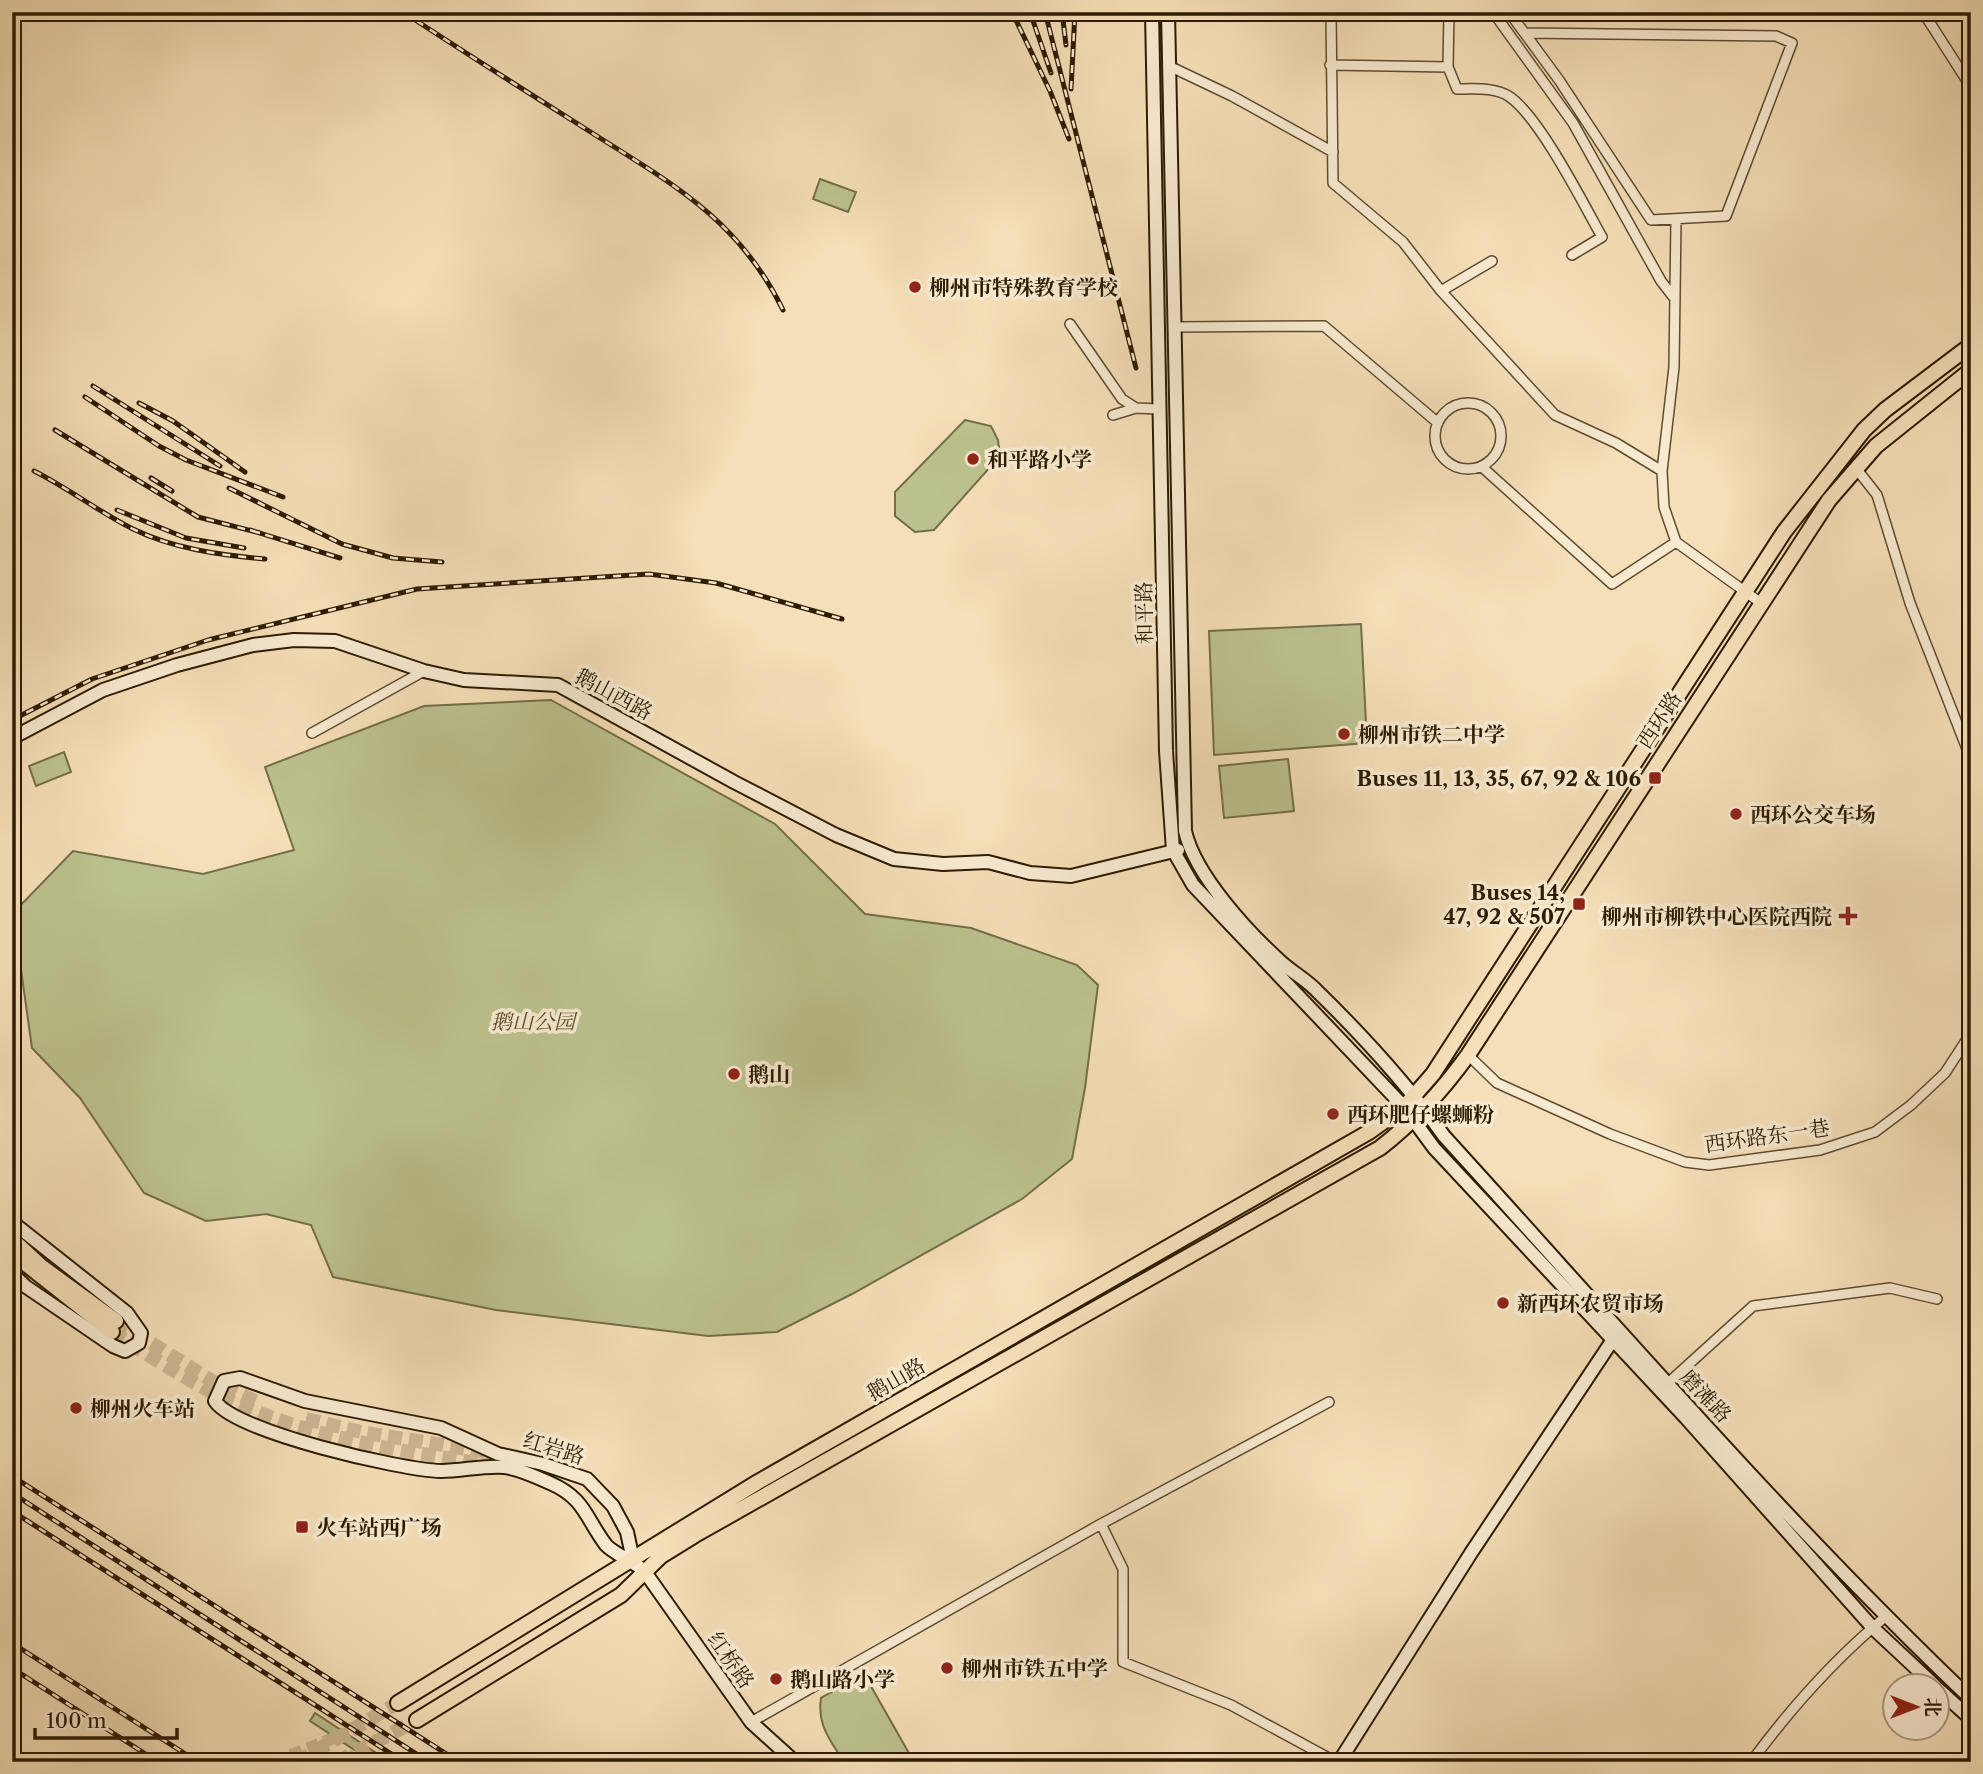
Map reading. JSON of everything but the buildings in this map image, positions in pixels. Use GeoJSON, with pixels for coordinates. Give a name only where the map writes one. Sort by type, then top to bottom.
{"type":"FeatureCollection","features":[{"type":"Feature","properties":{"kind":"main road","name":"西环路"},"geometry":{"type":"LineString","coordinates":[[1415,1094],[1433,1074],[1784,532],[1864,430],[1885,410],[1971,345]]}},
{"type":"Feature","properties":{"kind":"main road","name":"西环路"},"geometry":{"type":"LineString","coordinates":[[1414,1120],[1468,1055],[1798,544],[1855,467],[1875,446],[1971,370]]}},
{"type":"Feature","properties":{"kind":"main road","name":"鹅山路"},"geometry":{"type":"LineString","coordinates":[[398,1703],[758,1482],[1369,1132],[1404,1107],[1415,1094]]}},
{"type":"Feature","properties":{"kind":"main road","name":"鹅山路"},"geometry":{"type":"LineString","coordinates":[[417,1720],[621,1595],[661,1556],[695,1535],[1368,1154],[1414,1120]]}},
{"type":"Feature","properties":{"kind":"main road"},"geometry":{"type":"LineString","coordinates":[[12,1239],[114,1327],[12,1253]]}},
{"type":"Feature","properties":{"kind":"street","name":"和平路"},"geometry":{"type":"LineString","coordinates":[[1152,12],[1166,751],[1169,829],[1173,851],[1193,885],[1414,1120]]}},
{"type":"Feature","properties":{"kind":"street","name":"和平路"},"geometry":{"type":"LineString","coordinates":[[1168,12],[1185,831],[1189,847],[1207,882],[1281,962],[1335,1008],[1415,1094],[1425,1109]]}},
{"type":"Feature","properties":{"kind":"street"},"geometry":{"type":"LineString","coordinates":[[1331,12],[1333,183],[1403,243],[1441,291],[1555,415],[1616,443],[1662,471]]}},
{"type":"Feature","properties":{"kind":"street"},"geometry":{"type":"LineString","coordinates":[[1449,12],[1448,67],[1457,89],[1491,89],[1510,97],[1551,150],[1602,237],[1572,255]]}},
{"type":"Feature","properties":{"kind":"street"},"geometry":{"type":"LineString","coordinates":[[1493,12],[1573,123],[1661,281],[1675,299]]}},
{"type":"Feature","properties":{"kind":"street"},"geometry":{"type":"LineString","coordinates":[[1509,12],[1651,220],[1726,216],[1792,43],[1776,36],[1525,33]]}},
{"type":"Feature","properties":{"kind":"street"},"geometry":{"type":"LineString","coordinates":[[1923,12],[1971,87]]}},
{"type":"Feature","properties":{"kind":"street"},"geometry":{"type":"LineString","coordinates":[[1330,65],[1448,67]]}},
{"type":"Feature","properties":{"kind":"street"},"geometry":{"type":"LineString","coordinates":[[1169,66],[1232,96],[1333,152]]}},
{"type":"Feature","properties":{"kind":"street"},"geometry":{"type":"LineString","coordinates":[[1676,220],[1674,368],[1662,471],[1664,508],[1676,542],[1761,603]]}},
{"type":"Feature","properties":{"kind":"street"},"geometry":{"type":"LineString","coordinates":[[1441,291],[1492,261]]}},
{"type":"Feature","properties":{"kind":"street"},"geometry":{"type":"LineString","coordinates":[[1070,324],[1122,399],[1136,408]]}},
{"type":"Feature","properties":{"kind":"street"},"geometry":{"type":"LineString","coordinates":[[1175,327],[1324,326],[1438,422]]}},
{"type":"Feature","properties":{"kind":"street"},"geometry":{"type":"LineString","coordinates":[[1463,404],[1473,404],[1492,413],[1498,421],[1501,441],[1491,460],[1482,467],[1460,468],[1441,455],[1437,445],[1438,422],[1445,413],[1463,404]]}},
{"type":"Feature","properties":{"kind":"street"},"geometry":{"type":"LineString","coordinates":[[1113,415],[1136,408],[1159,409]]}},
{"type":"Feature","properties":{"kind":"street"},"geometry":{"type":"LineString","coordinates":[[1482,467],[1612,584],[1676,542]]}},
{"type":"Feature","properties":{"kind":"street"},"geometry":{"type":"LineString","coordinates":[[1855,467],[1877,495],[1910,603],[1971,760]]}},
{"type":"Feature","properties":{"kind":"street","name":"鹅山西路"},"geometry":{"type":"LineString","coordinates":[[12,738],[103,690],[177,664],[253,645],[294,640],[335,641],[425,671],[464,680],[558,685],[836,835],[894,859],[943,864],[988,862],[1030,873],[1071,876],[1189,847]]}},
{"type":"Feature","properties":{"kind":"street"},"geometry":{"type":"LineString","coordinates":[[312,733],[425,671]]}},
{"type":"Feature","properties":{"kind":"street","name":"西环路东一巷"},"geometry":{"type":"LineString","coordinates":[[1468,1055],[1497,1083],[1611,1134],[1685,1163],[1709,1165],[1820,1150],[1875,1132],[1911,1105],[1945,1073],[1971,1033]]}},
{"type":"Feature","properties":{"kind":"street","name":"磨滩路"},"geometry":{"type":"LineString","coordinates":[[1425,1109],[1444,1136],[1873,1628],[1919,1672]]}},
{"type":"Feature","properties":{"kind":"street","name":"磨滩路"},"geometry":{"type":"LineString","coordinates":[[1414,1120],[1434,1148],[1616,1335],[1668,1383],[1885,1617],[1971,1699]]}},
{"type":"Feature","properties":{"kind":"street"},"geometry":{"type":"LineString","coordinates":[[12,1222],[127,1313],[141,1333],[139,1343],[125,1351],[113,1346],[25,1286],[12,1273]]}},
{"type":"Feature","properties":{"kind":"street"},"geometry":{"type":"LineString","coordinates":[[1668,1383],[1753,1306],[1890,1287],[1937,1299]]}},
{"type":"Feature","properties":{"kind":"street"},"geometry":{"type":"LineString","coordinates":[[1101,1524],[1123,1569],[1123,1662],[1231,1705],[1337,1762],[1471,1553],[1616,1335]]}},
{"type":"Feature","properties":{"kind":"street","name":"红岩路"},"geometry":{"type":"LineString","coordinates":[[634,1560],[627,1532],[613,1506],[587,1479],[498,1454],[441,1428],[305,1401],[240,1378],[224,1381],[215,1401],[221,1411],[246,1424],[290,1438],[439,1471],[506,1467],[552,1484],[580,1502],[607,1546],[634,1560],[645,1572]]}},
{"type":"Feature","properties":{"kind":"street"},"geometry":{"type":"LineString","coordinates":[[751,1722],[1101,1524],[1329,1402]]}},
{"type":"Feature","properties":{"kind":"street","name":"红桥路"},"geometry":{"type":"LineString","coordinates":[[645,1572],[751,1722],[794,1762]]}},
{"type":"Feature","properties":{"kind":"street"},"geometry":{"type":"LineString","coordinates":[[1751,1762],[1780,1723],[1885,1617]]}},
{"type":"Feature","properties":{"kind":"street","name":"磨滩路"},"geometry":{"type":"LineString","coordinates":[[1952,1702],[1971,1719]]}},
{"type":"Feature","properties":{"kind":"green space"},"geometry":{"type":"Polygon","coordinates":[[[820,179],[856,192],[848,212],[813,199],[820,179]]]}},
{"type":"Feature","properties":{"kind":"green space"},"geometry":{"type":"Polygon","coordinates":[[[965,420],[991,426],[998,440],[1000,456],[934,530],[915,532],[895,516],[895,492],[965,420]]]}},
{"type":"Feature","properties":{"kind":"green space"},"geometry":{"type":"Polygon","coordinates":[[[1361,624],[1367,743],[1214,755],[1209,631],[1361,624]]]}},
{"type":"Feature","properties":{"kind":"green space","name":"鹅山公园"},"geometry":{"type":"Polygon","coordinates":[[[551,700],[775,824],[865,914],[971,928],[1077,965],[1098,985],[1085,1088],[1072,1159],[1022,1199],[852,1294],[777,1332],[708,1336],[496,1310],[333,1277],[311,1225],[266,1214],[206,1221],[144,1193],[80,1098],[32,1048],[13,913],[73,851],[203,874],[294,850],[265,767],[424,706],[551,700]]]}},
{"type":"Feature","properties":{"kind":"green space"},"geometry":{"type":"Polygon","coordinates":[[[64,752],[71,772],[36,786],[29,766],[64,752]]]}},
{"type":"Feature","properties":{"kind":"green space"},"geometry":{"type":"Polygon","coordinates":[[[1288,759],[1294,811],[1224,818],[1219,766],[1288,759]]]}},
{"type":"Feature","properties":{"kind":"green space"},"geometry":{"type":"Polygon","coordinates":[[[864,1674],[914,1762],[844,1762],[830,1739],[821,1716],[821,1698],[864,1674]]]}},
{"type":"Feature","properties":{"kind":"green space"},"geometry":{"type":"Polygon","coordinates":[[[315,1713],[390,1762],[373,1762],[310,1721],[315,1713]]]}},
{"type":"Feature","properties":{"kind":"tunnel"},"geometry":{"type":"LineString","coordinates":[[116,1321],[212,1381],[261,1404]]}},
{"type":"Feature","properties":{"kind":"tunnel"},"geometry":{"type":"LineString","coordinates":[[112,1332],[212,1392],[276,1419],[367,1444],[491,1465]]}},
{"type":"Feature","properties":{"kind":"tunnel"},"geometry":{"type":"LineString","coordinates":[[306,1419],[366,1433],[493,1453]]}},
{"type":"Feature","properties":{"kind":"tunnel"},"geometry":{"type":"LineString","coordinates":[[297,1762],[398,1703]]}},
{"type":"Feature","properties":{"kind":"tunnel"},"geometry":{"type":"LineString","coordinates":[[337,1762],[417,1720]]}},
{"type":"Feature","properties":{"kind":"tunnel"},"geometry":{"type":"LineString","coordinates":[[274,1762],[349,1732]]}},
{"type":"Feature","properties":{"kind":"tunnel"},"geometry":{"type":"LineString","coordinates":[[346,1762],[365,1747]]}},
{"type":"Feature","properties":{"kind":"railway"},"geometry":{"type":"LineString","coordinates":[[403,12],[639,163],[695,202],[720,223],[743,248],[783,310]]}},
{"type":"Feature","properties":{"kind":"railway"},"geometry":{"type":"LineString","coordinates":[[1012,12],[1050,91],[1069,139]]}},
{"type":"Feature","properties":{"kind":"railway"},"geometry":{"type":"LineString","coordinates":[[1030,12],[1051,73]]}},
{"type":"Feature","properties":{"kind":"railway"},"geometry":{"type":"LineString","coordinates":[[1045,12],[1136,368]]}},
{"type":"Feature","properties":{"kind":"railway"},"geometry":{"type":"LineString","coordinates":[[1062,12],[1066,45]]}},
{"type":"Feature","properties":{"kind":"railway"},"geometry":{"type":"LineString","coordinates":[[1071,89],[1075,12]]}},
{"type":"Feature","properties":{"kind":"railway"},"geometry":{"type":"LineString","coordinates":[[93,386],[220,466]]}},
{"type":"Feature","properties":{"kind":"railway"},"geometry":{"type":"LineString","coordinates":[[85,397],[159,446],[186,460],[283,497]]}},
{"type":"Feature","properties":{"kind":"railway"},"geometry":{"type":"LineString","coordinates":[[139,403],[173,421],[245,472]]}},
{"type":"Feature","properties":{"kind":"railway"},"geometry":{"type":"LineString","coordinates":[[55,430],[198,517],[260,533]]}},
{"type":"Feature","properties":{"kind":"railway"},"geometry":{"type":"LineString","coordinates":[[34,471],[149,536],[197,550],[265,559]]}},
{"type":"Feature","properties":{"kind":"railway"},"geometry":{"type":"LineString","coordinates":[[151,478],[172,491]]}},
{"type":"Feature","properties":{"kind":"railway"},"geometry":{"type":"LineString","coordinates":[[229,488],[342,544],[393,558],[442,562]]}},
{"type":"Feature","properties":{"kind":"railway"},"geometry":{"type":"LineString","coordinates":[[117,510],[186,538],[244,548]]}},
{"type":"Feature","properties":{"kind":"railway"},"geometry":{"type":"LineString","coordinates":[[250,530],[340,558]]}},
{"type":"Feature","properties":{"kind":"railway"},"geometry":{"type":"LineString","coordinates":[[12,720],[92,679],[208,640],[417,589],[649,574],[716,583],[842,619]]}},
{"type":"Feature","properties":{"kind":"railway"},"geometry":{"type":"LineString","coordinates":[[12,1476],[459,1762]]}},
{"type":"Feature","properties":{"kind":"railway"},"geometry":{"type":"LineString","coordinates":[[12,1493],[429,1762]]}},
{"type":"Feature","properties":{"kind":"railway"},"geometry":{"type":"LineString","coordinates":[[12,1511],[404,1762]]}},
{"type":"Feature","properties":{"kind":"railway"},"geometry":{"type":"LineString","coordinates":[[12,1643],[198,1762]]}},
{"type":"Feature","properties":{"kind":"railway"},"geometry":{"type":"LineString","coordinates":[[12,1668],[158,1762]]}},
{"type":"Feature","properties":{"kind":"place","name":"柳州市特殊教育学校"},"geometry":{"type":"Point","coordinates":[915,287]}},
{"type":"Feature","properties":{"kind":"place","name":"和平路小学"},"geometry":{"type":"Point","coordinates":[973,459]}},
{"type":"Feature","properties":{"kind":"place","name":"柳州市铁二中学"},"geometry":{"type":"Point","coordinates":[1344,734]}},
{"type":"Feature","properties":{"kind":"place","name":"Buses 11, 13, 35, 67, 92 & 106"},"geometry":{"type":"Point","coordinates":[1655,778]}},
{"type":"Feature","properties":{"kind":"place","name":"西环公交车场"},"geometry":{"type":"Point","coordinates":[1736,814]}},
{"type":"Feature","properties":{"kind":"place","name":"Buses 14, 47, 92 & 507"},"geometry":{"type":"Point","coordinates":[1579,904]}},
{"type":"Feature","properties":{"kind":"place","name":"柳州市柳铁中心医院西院"},"geometry":{"type":"Point","coordinates":[1848,916]}},
{"type":"Feature","properties":{"kind":"place","name":"鹅山"},"geometry":{"type":"Point","coordinates":[734,1074]}},
{"type":"Feature","properties":{"kind":"place","name":"西环肥仔螺蛳粉"},"geometry":{"type":"Point","coordinates":[1333,1114]}},
{"type":"Feature","properties":{"kind":"place","name":"新西环农贸市场"},"geometry":{"type":"Point","coordinates":[1503,1303]}},
{"type":"Feature","properties":{"kind":"place","name":"柳州火车站"},"geometry":{"type":"Point","coordinates":[76,1408]}},
{"type":"Feature","properties":{"kind":"place","name":"火车站西广场"},"geometry":{"type":"Point","coordinates":[302,1527]}},
{"type":"Feature","properties":{"kind":"place","name":"柳州市铁五中学"},"geometry":{"type":"Point","coordinates":[947,1668]}},
{"type":"Feature","properties":{"kind":"place","name":"鹅山路小学"},"geometry":{"type":"Point","coordinates":[776,1679]}}]}
